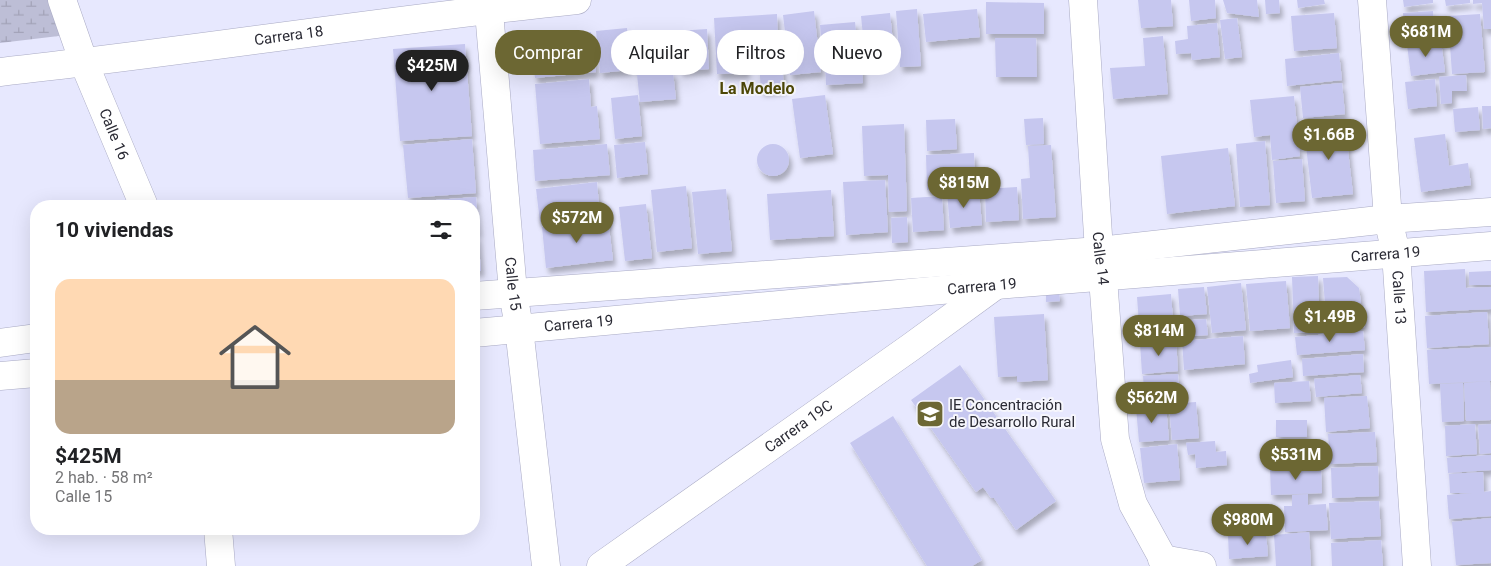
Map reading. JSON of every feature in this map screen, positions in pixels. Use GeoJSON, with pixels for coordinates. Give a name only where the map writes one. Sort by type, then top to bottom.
{"type":"FeatureCollection","features":[{"type":"Feature","properties":{"kind":"street","name":"Calle 16"},"geometry":{"type":"LineString","coordinates":[[62,0],[84,62],[142,200]]}},
{"type":"Feature","properties":{"kind":"street","name":"Carrera 18"},"geometry":{"type":"LineString","coordinates":[[0,72],[84,62],[489,4],[577,0]]}},
{"type":"Feature","properties":{"kind":"street","name":"Calle 14"},"geometry":{"type":"LineString","coordinates":[[1083,0],[1099,251],[1103,278],[1115,439],[1133,504],[1164,563]]}},
{"type":"Feature","properties":{"kind":"street","name":"Calle 13"},"geometry":{"type":"LineString","coordinates":[[1372,0],[1388,219],[1396,253],[1417,566]]}},
{"type":"Feature","properties":{"kind":"street","name":"Calle 15"},"geometry":{"type":"LineString","coordinates":[[489,4],[514,292],[546,566]]}},
{"type":"Feature","properties":{"kind":"street","name":"Carrera 19"},"geometry":{"type":"LineString","coordinates":[[480,295],[1099,251],[1388,219],[1491,212]]}},
{"type":"Feature","properties":{"kind":"street","name":"Carrera 19"},"geometry":{"type":"LineString","coordinates":[[480,332],[996,285],[1491,246]]}},
{"type":"Feature","properties":{"kind":"street","name":"Carrera 19C"},"geometry":{"type":"LineString","coordinates":[[601,566],[996,285]]}},
{"type":"Feature","properties":{"kind":"street"},"geometry":{"type":"LineString","coordinates":[[0,343],[30,339]]}},
{"type":"Feature","properties":{"kind":"street"},"geometry":{"type":"LineString","coordinates":[[0,376],[30,374]]}},
{"type":"Feature","properties":{"kind":"street"},"geometry":{"type":"LineString","coordinates":[[218,535],[221,566]]}},
{"type":"Feature","properties":{"kind":"street"},"geometry":{"type":"LineString","coordinates":[[1164,563],[1202,566]]}},
{"type":"Feature","properties":{"kind":"green space"},"geometry":{"type":"Polygon","coordinates":[[[0,0],[51,0],[67,35],[0,43],[0,0]]]}},
{"type":"Feature","properties":{"kind":"building"},"geometry":{"type":"Polygon","coordinates":[[[1138,0],[1171,0],[1173,26],[1141,28],[1138,0]]]}},
{"type":"Feature","properties":{"kind":"building"},"geometry":{"type":"Polygon","coordinates":[[[1189,0],[1215,0],[1216,18],[1191,21],[1189,0]]]}},
{"type":"Feature","properties":{"kind":"building"},"geometry":{"type":"Polygon","coordinates":[[[1223,0],[1257,0],[1259,17],[1227,13],[1223,0]]]}},
{"type":"Feature","properties":{"kind":"building"},"geometry":{"type":"Polygon","coordinates":[[[1265,0],[1279,0],[1280,13],[1266,14],[1265,0]]]}},
{"type":"Feature","properties":{"kind":"building"},"geometry":{"type":"Polygon","coordinates":[[[1297,0],[1324,0],[1325,4],[1298,8],[1297,0]]]}},
{"type":"Feature","properties":{"kind":"building"},"geometry":{"type":"Polygon","coordinates":[[[1403,0],[1433,0],[1433,3],[1404,7],[1403,0]]]}},
{"type":"Feature","properties":{"kind":"building"},"geometry":{"type":"Polygon","coordinates":[[[1445,0],[1470,0],[1470,3],[1446,6],[1445,0]]]}},
{"type":"Feature","properties":{"kind":"building"},"geometry":{"type":"Polygon","coordinates":[[[1473,0],[1491,0],[1491,29],[1484,29],[1482,3],[1473,4],[1473,0]]]}},
{"type":"Feature","properties":{"kind":"building"},"geometry":{"type":"Polygon","coordinates":[[[986,2],[1044,3],[1044,34],[986,34],[986,2]]]}},
{"type":"Feature","properties":{"kind":"building"},"geometry":{"type":"Polygon","coordinates":[[[917,9],[921,66],[901,67],[901,30],[897,30],[896,11],[917,9]]]}},
{"type":"Feature","properties":{"kind":"building"},"geometry":{"type":"Polygon","coordinates":[[[977,9],[980,37],[926,42],[923,14],[977,9]]]}},
{"type":"Feature","properties":{"kind":"building"},"geometry":{"type":"Polygon","coordinates":[[[814,11],[816,30],[814,30],[814,73],[804,74],[804,30],[785,30],[783,15],[814,11]]]}},
{"type":"Feature","properties":{"kind":"building"},"geometry":{"type":"Polygon","coordinates":[[[1433,11],[1435,37],[1405,39],[1403,13],[1433,11]]]}},
{"type":"Feature","properties":{"kind":"building"},"geometry":{"type":"Polygon","coordinates":[[[890,13],[892,30],[862,30],[861,16],[890,13]]]}},
{"type":"Feature","properties":{"kind":"building"},"geometry":{"type":"Polygon","coordinates":[[[1334,13],[1337,48],[1294,51],[1291,16],[1334,13]]]}},
{"type":"Feature","properties":{"kind":"building"},"geometry":{"type":"Polygon","coordinates":[[[777,14],[778,30],[717,30],[717,74],[714,18],[777,14]]]}},
{"type":"Feature","properties":{"kind":"building"},"geometry":{"type":"Polygon","coordinates":[[[1480,14],[1485,72],[1452,74],[1448,16],[1480,14]]]}},
{"type":"Feature","properties":{"kind":"building"},"geometry":{"type":"Polygon","coordinates":[[[1237,18],[1242,57],[1225,59],[1220,20],[1237,18]]]}},
{"type":"Feature","properties":{"kind":"building"},"geometry":{"type":"Polygon","coordinates":[[[855,22],[856,30],[820,30],[820,25],[855,22]]]}},
{"type":"Feature","properties":{"kind":"building"},"geometry":{"type":"Polygon","coordinates":[[[1217,23],[1220,57],[1192,60],[1191,53],[1176,54],[1175,41],[1188,39],[1187,26],[1217,23]]]}},
{"type":"Feature","properties":{"kind":"building"},"geometry":{"type":"Polygon","coordinates":[[[627,28],[627,30],[611,30],[611,72],[601,73],[601,31],[627,28]]]}},
{"type":"Feature","properties":{"kind":"building"},"geometry":{"type":"Polygon","coordinates":[[[707,29],[709,69],[707,69],[707,30],[692,30],[707,29]]]}},
{"type":"Feature","properties":{"kind":"building"},"geometry":{"type":"Polygon","coordinates":[[[1163,36],[1168,94],[1113,99],[1110,68],[1145,66],[1143,38],[1163,36]]]}},
{"type":"Feature","properties":{"kind":"building"},"geometry":{"type":"Polygon","coordinates":[[[995,38],[1036,38],[1037,77],[996,77],[995,38]]]}},
{"type":"Feature","properties":{"kind":"building"},"geometry":{"type":"Polygon","coordinates":[[[1441,41],[1445,72],[1411,76],[1407,45],[1441,41]]]}},
{"type":"Feature","properties":{"kind":"building"},"geometry":{"type":"Polygon","coordinates":[[[465,44],[472,136],[400,141],[393,49],[465,44]]]}},
{"type":"Feature","properties":{"kind":"building"},"geometry":{"type":"Polygon","coordinates":[[[1339,53],[1342,80],[1287,86],[1285,59],[1339,53]]]}},
{"type":"Feature","properties":{"kind":"building"},"geometry":{"type":"Polygon","coordinates":[[[535,75],[566,75],[535,78],[535,75]]]}},
{"type":"Feature","properties":{"kind":"building"},"geometry":{"type":"Polygon","coordinates":[[[637,75],[673,75],[676,99],[640,102],[637,75]]]}},
{"type":"Feature","properties":{"kind":"building"},"geometry":{"type":"Polygon","coordinates":[[[760,75],[783,75],[784,89],[761,91],[760,75]]]}},
{"type":"Feature","properties":{"kind":"building"},"geometry":{"type":"Polygon","coordinates":[[[826,75],[863,75],[863,83],[826,85],[826,75]]]}},
{"type":"Feature","properties":{"kind":"building"},"geometry":{"type":"Polygon","coordinates":[[[1466,75],[1467,91],[1452,91],[1452,103],[1441,104],[1439,77],[1466,75]]]}},
{"type":"Feature","properties":{"kind":"building"},"geometry":{"type":"Polygon","coordinates":[[[589,79],[591,107],[597,106],[600,139],[540,144],[535,84],[589,79]]]}},
{"type":"Feature","properties":{"kind":"building"},"geometry":{"type":"Polygon","coordinates":[[[1435,79],[1437,106],[1408,109],[1405,82],[1435,79]]]}},
{"type":"Feature","properties":{"kind":"building"},"geometry":{"type":"Polygon","coordinates":[[[1342,83],[1345,114],[1303,118],[1300,87],[1342,83]]]}},
{"type":"Feature","properties":{"kind":"building"},"geometry":{"type":"Polygon","coordinates":[[[638,95],[642,136],[615,139],[611,98],[638,95]]]}},
{"type":"Feature","properties":{"kind":"building"},"geometry":{"type":"Polygon","coordinates":[[[825,95],[833,154],[800,158],[792,99],[825,95]]]}},
{"type":"Feature","properties":{"kind":"building"},"geometry":{"type":"Polygon","coordinates":[[[1294,96],[1300,156],[1272,160],[1270,135],[1254,137],[1250,100],[1294,96]]]}},
{"type":"Feature","properties":{"kind":"building"},"geometry":{"type":"Polygon","coordinates":[[[1482,106],[1491,106],[1491,128],[1483,129],[1482,106]]]}},
{"type":"Feature","properties":{"kind":"building"},"geometry":{"type":"Polygon","coordinates":[[[1478,107],[1480,130],[1455,132],[1453,109],[1478,107]]]}},
{"type":"Feature","properties":{"kind":"building"},"geometry":{"type":"Polygon","coordinates":[[[1043,118],[1044,144],[1026,145],[1024,119],[1043,118]]]}},
{"type":"Feature","properties":{"kind":"building"},"geometry":{"type":"Polygon","coordinates":[[[955,119],[957,149],[927,151],[926,120],[955,119]]]}},
{"type":"Feature","properties":{"kind":"building"},"geometry":{"type":"Polygon","coordinates":[[[904,124],[907,211],[889,212],[888,175],[864,176],[862,126],[904,124]]]}},
{"type":"Feature","properties":{"kind":"building"},"geometry":{"type":"Polygon","coordinates":[[[1345,124],[1353,194],[1312,198],[1304,129],[1345,124]]]}},
{"type":"Feature","properties":{"kind":"building"},"geometry":{"type":"Polygon","coordinates":[[[1445,134],[1449,166],[1468,163],[1471,185],[1421,192],[1414,138],[1445,134]]]}},
{"type":"Feature","properties":{"kind":"building"},"geometry":{"type":"Polygon","coordinates":[[[472,139],[476,193],[408,198],[403,145],[472,139]]]}},
{"type":"Feature","properties":{"kind":"building"},"geometry":{"type":"Polygon","coordinates":[[[1265,141],[1270,205],[1240,207],[1236,144],[1265,141]]]}},
{"type":"Feature","properties":{"kind":"building"},"geometry":{"type":"Polygon","coordinates":[[[645,142],[648,174],[617,178],[614,145],[645,142]]]}},
{"type":"Feature","properties":{"kind":"building"},"geometry":{"type":"Polygon","coordinates":[[[607,144],[610,175],[535,181],[533,150],[607,144]]]}},
{"type":"Feature","properties":{"kind":"building"},"geometry":{"type":"Polygon","coordinates":[[[773,144],[779,145],[784,149],[788,154],[788,166],[784,171],[779,175],[773,176],[767,175],[762,171],[758,166],[757,160],[758,154],[762,149],[767,145],[773,144]]]}},
{"type":"Feature","properties":{"kind":"building"},"geometry":{"type":"Polygon","coordinates":[[[1051,145],[1056,217],[1023,219],[1021,179],[1030,178],[1028,146],[1051,145]]]}},
{"type":"Feature","properties":{"kind":"building"},"geometry":{"type":"Polygon","coordinates":[[[1228,148],[1235,206],[1167,214],[1161,156],[1228,148]]]}},
{"type":"Feature","properties":{"kind":"building"},"geometry":{"type":"Polygon","coordinates":[[[974,153],[975,188],[927,190],[926,155],[974,153]]]}},
{"type":"Feature","properties":{"kind":"building"},"geometry":{"type":"Polygon","coordinates":[[[1302,159],[1305,201],[1276,203],[1273,161],[1302,159]]]}},
{"type":"Feature","properties":{"kind":"building"},"geometry":{"type":"Polygon","coordinates":[[[885,180],[888,232],[846,235],[843,182],[885,180]]]}},
{"type":"Feature","properties":{"kind":"building"},"geometry":{"type":"Polygon","coordinates":[[[597,182],[600,216],[540,222],[536,189],[597,182]]]}},
{"type":"Feature","properties":{"kind":"building"},"geometry":{"type":"Polygon","coordinates":[[[686,186],[692,248],[657,252],[651,190],[686,186]]]}},
{"type":"Feature","properties":{"kind":"building"},"geometry":{"type":"Polygon","coordinates":[[[1017,187],[1019,220],[986,222],[985,189],[1017,187]]]}},
{"type":"Feature","properties":{"kind":"building"},"geometry":{"type":"Polygon","coordinates":[[[726,189],[732,251],[698,254],[692,192],[726,189]]]}},
{"type":"Feature","properties":{"kind":"building"},"geometry":{"type":"Polygon","coordinates":[[[831,190],[834,236],[770,240],[767,194],[831,190]]]}},
{"type":"Feature","properties":{"kind":"building"},"geometry":{"type":"Polygon","coordinates":[[[979,191],[982,225],[950,228],[947,193],[979,191]]]}},
{"type":"Feature","properties":{"kind":"building"},"geometry":{"type":"Polygon","coordinates":[[[942,196],[944,230],[913,232],[911,198],[942,196]]]}},
{"type":"Feature","properties":{"kind":"building"},"geometry":{"type":"Polygon","coordinates":[[[476,197],[476,200],[436,200],[476,197]]]}},
{"type":"Feature","properties":{"kind":"building"},"geometry":{"type":"Polygon","coordinates":[[[646,204],[652,258],[625,261],[619,207],[646,204]]]}},
{"type":"Feature","properties":{"kind":"building"},"geometry":{"type":"Polygon","coordinates":[[[907,217],[908,242],[892,243],[891,218],[907,217]]]}},
{"type":"Feature","properties":{"kind":"building"},"geometry":{"type":"Polygon","coordinates":[[[608,219],[613,260],[546,268],[542,227],[608,219]]]}},
{"type":"Feature","properties":{"kind":"building"},"geometry":{"type":"Polygon","coordinates":[[[1465,269],[1466,288],[1491,287],[1491,309],[1426,312],[1424,271],[1465,269]]]}},
{"type":"Feature","properties":{"kind":"building"},"geometry":{"type":"Polygon","coordinates":[[[1491,271],[1491,285],[1469,285],[1469,272],[1491,271]]]}},
{"type":"Feature","properties":{"kind":"building"},"geometry":{"type":"Polygon","coordinates":[[[1318,276],[1320,332],[1294,333],[1292,277],[1318,276]]]}},
{"type":"Feature","properties":{"kind":"building"},"geometry":{"type":"Polygon","coordinates":[[[1347,277],[1359,288],[1361,303],[1325,305],[1323,278],[1347,277]]]}},
{"type":"Feature","properties":{"kind":"building"},"geometry":{"type":"Polygon","coordinates":[[[1286,281],[1290,328],[1250,331],[1246,284],[1286,281]]]}},
{"type":"Feature","properties":{"kind":"building"},"geometry":{"type":"Polygon","coordinates":[[[1241,283],[1246,330],[1212,333],[1207,287],[1241,283]]]}},
{"type":"Feature","properties":{"kind":"building"},"geometry":{"type":"Polygon","coordinates":[[[1204,287],[1207,314],[1180,316],[1178,289],[1204,287]]]}},
{"type":"Feature","properties":{"kind":"building"},"geometry":{"type":"Polygon","coordinates":[[[1059,291],[1060,301],[1046,302],[1046,292],[1059,291]]]}},
{"type":"Feature","properties":{"kind":"building"},"geometry":{"type":"Polygon","coordinates":[[[1171,294],[1174,334],[1140,337],[1137,297],[1171,294]]]}},
{"type":"Feature","properties":{"kind":"building"},"geometry":{"type":"Polygon","coordinates":[[[1364,306],[1365,327],[1326,329],[1325,308],[1364,306]]]}},
{"type":"Feature","properties":{"kind":"building"},"geometry":{"type":"Polygon","coordinates":[[[1487,312],[1489,344],[1427,348],[1425,316],[1487,312]]]}},
{"type":"Feature","properties":{"kind":"building"},"geometry":{"type":"Polygon","coordinates":[[[1044,314],[1048,380],[1017,382],[1017,376],[998,377],[994,317],[1044,314]]]}},
{"type":"Feature","properties":{"kind":"building"},"geometry":{"type":"Polygon","coordinates":[[[1206,319],[1208,335],[1180,337],[1179,321],[1206,319]]]}},
{"type":"Feature","properties":{"kind":"building"},"geometry":{"type":"Polygon","coordinates":[[[1363,331],[1365,350],[1297,355],[1295,337],[1363,331]]]}},
{"type":"Feature","properties":{"kind":"building"},"geometry":{"type":"Polygon","coordinates":[[[1243,336],[1245,364],[1184,370],[1182,341],[1243,336]]]}},
{"type":"Feature","properties":{"kind":"building"},"geometry":{"type":"Polygon","coordinates":[[[1176,340],[1178,371],[1142,374],[1140,343],[1176,340]]]}},
{"type":"Feature","properties":{"kind":"building"},"geometry":{"type":"Polygon","coordinates":[[[1491,347],[1491,381],[1429,384],[1427,350],[1491,347]]]}},
{"type":"Feature","properties":{"kind":"building"},"geometry":{"type":"Polygon","coordinates":[[[1363,354],[1364,372],[1303,376],[1302,359],[1363,354]]]}},
{"type":"Feature","properties":{"kind":"building"},"geometry":{"type":"Polygon","coordinates":[[[1291,360],[1293,377],[1250,383],[1249,374],[1258,372],[1257,365],[1291,360]]]}},
{"type":"Feature","properties":{"kind":"building"},"geometry":{"type":"Polygon","coordinates":[[[960,365],[1056,501],[1016,530],[994,498],[991,498],[983,487],[976,492],[911,400],[960,365]]]}},
{"type":"Feature","properties":{"kind":"building"},"geometry":{"type":"Polygon","coordinates":[[[1178,374],[1180,401],[1145,404],[1143,376],[1178,374]]]}},
{"type":"Feature","properties":{"kind":"building"},"geometry":{"type":"Polygon","coordinates":[[[1360,375],[1362,393],[1316,397],[1314,379],[1360,375]]]}},
{"type":"Feature","properties":{"kind":"building"},"geometry":{"type":"Polygon","coordinates":[[[1309,381],[1311,401],[1275,403],[1274,383],[1309,381]]]}},
{"type":"Feature","properties":{"kind":"building"},"geometry":{"type":"Polygon","coordinates":[[[1490,381],[1491,420],[1466,421],[1464,383],[1490,381]]]}},
{"type":"Feature","properties":{"kind":"building"},"geometry":{"type":"Polygon","coordinates":[[[1463,383],[1464,421],[1442,422],[1440,384],[1463,383]]]}},
{"type":"Feature","properties":{"kind":"building"},"geometry":{"type":"Polygon","coordinates":[[[1367,396],[1370,428],[1326,432],[1324,398],[1367,396]]]}},
{"type":"Feature","properties":{"kind":"building"},"geometry":{"type":"Polygon","coordinates":[[[1196,402],[1199,438],[1172,440],[1169,404],[1196,402]]]}},
{"type":"Feature","properties":{"kind":"building"},"geometry":{"type":"Polygon","coordinates":[[[1166,406],[1169,440],[1139,442],[1136,408],[1166,406]]]}},
{"type":"Feature","properties":{"kind":"building"},"geometry":{"type":"Polygon","coordinates":[[[893,416],[982,560],[972,566],[927,566],[850,443],[893,416]]]}},
{"type":"Feature","properties":{"kind":"building"},"geometry":{"type":"Polygon","coordinates":[[[1276,420],[1307,420],[1307,437],[1276,437],[1276,420]]]}},
{"type":"Feature","properties":{"kind":"building"},"geometry":{"type":"Polygon","coordinates":[[[1475,424],[1477,454],[1446,456],[1445,426],[1475,424]]]}},
{"type":"Feature","properties":{"kind":"building"},"geometry":{"type":"Polygon","coordinates":[[[1491,424],[1491,453],[1480,454],[1478,425],[1491,424]]]}},
{"type":"Feature","properties":{"kind":"building"},"geometry":{"type":"Polygon","coordinates":[[[1375,432],[1377,462],[1330,464],[1328,434],[1375,432]]]}},
{"type":"Feature","properties":{"kind":"building"},"geometry":{"type":"Polygon","coordinates":[[[1215,441],[1216,452],[1226,451],[1227,465],[1196,468],[1195,454],[1188,455],[1186,443],[1215,441]]]}},
{"type":"Feature","properties":{"kind":"building"},"geometry":{"type":"Polygon","coordinates":[[[1177,444],[1180,480],[1144,483],[1140,448],[1177,444]]]}},
{"type":"Feature","properties":{"kind":"building"},"geometry":{"type":"Polygon","coordinates":[[[1491,455],[1491,470],[1448,473],[1447,458],[1491,455]]]}},
{"type":"Feature","properties":{"kind":"building"},"geometry":{"type":"Polygon","coordinates":[[[1378,466],[1379,496],[1332,498],[1331,468],[1378,466]]]}},
{"type":"Feature","properties":{"kind":"building"},"geometry":{"type":"Polygon","coordinates":[[[1321,467],[1322,493],[1271,495],[1270,468],[1321,467]]]}},
{"type":"Feature","properties":{"kind":"building"},"geometry":{"type":"Polygon","coordinates":[[[1483,472],[1484,492],[1491,491],[1491,516],[1449,519],[1447,495],[1472,493],[1450,493],[1449,474],[1483,472]]]}},
{"type":"Feature","properties":{"kind":"building"},"geometry":{"type":"Polygon","coordinates":[[[1308,494],[1308,505],[1326,504],[1328,530],[1285,532],[1284,506],[1292,506],[1292,495],[1308,494]]]}},
{"type":"Feature","properties":{"kind":"building"},"geometry":{"type":"Polygon","coordinates":[[[1379,501],[1381,536],[1331,539],[1329,503],[1379,501]]]}},
{"type":"Feature","properties":{"kind":"building"},"geometry":{"type":"Polygon","coordinates":[[[1491,518],[1491,563],[1456,565],[1452,522],[1491,518]]]}},
{"type":"Feature","properties":{"kind":"building"},"geometry":{"type":"Polygon","coordinates":[[[1309,532],[1311,566],[1276,566],[1274,535],[1309,532]]]}},
{"type":"Feature","properties":{"kind":"building"},"geometry":{"type":"Polygon","coordinates":[[[1266,533],[1268,556],[1229,559],[1228,535],[1266,533]]]}},
{"type":"Feature","properties":{"kind":"building"},"geometry":{"type":"Polygon","coordinates":[[[1381,540],[1383,566],[1332,566],[1331,543],[1381,540]]]}},
{"type":"Feature","properties":{"kind":"place","name":"IE Concentración de Desarrollo Rural"},"geometry":{"type":"Point","coordinates":[930,414]}},
{"type":"Feature","properties":{"kind":"district","name":"La Modelo"},"geometry":{"type":"Point","coordinates":[757,88]}}]}
